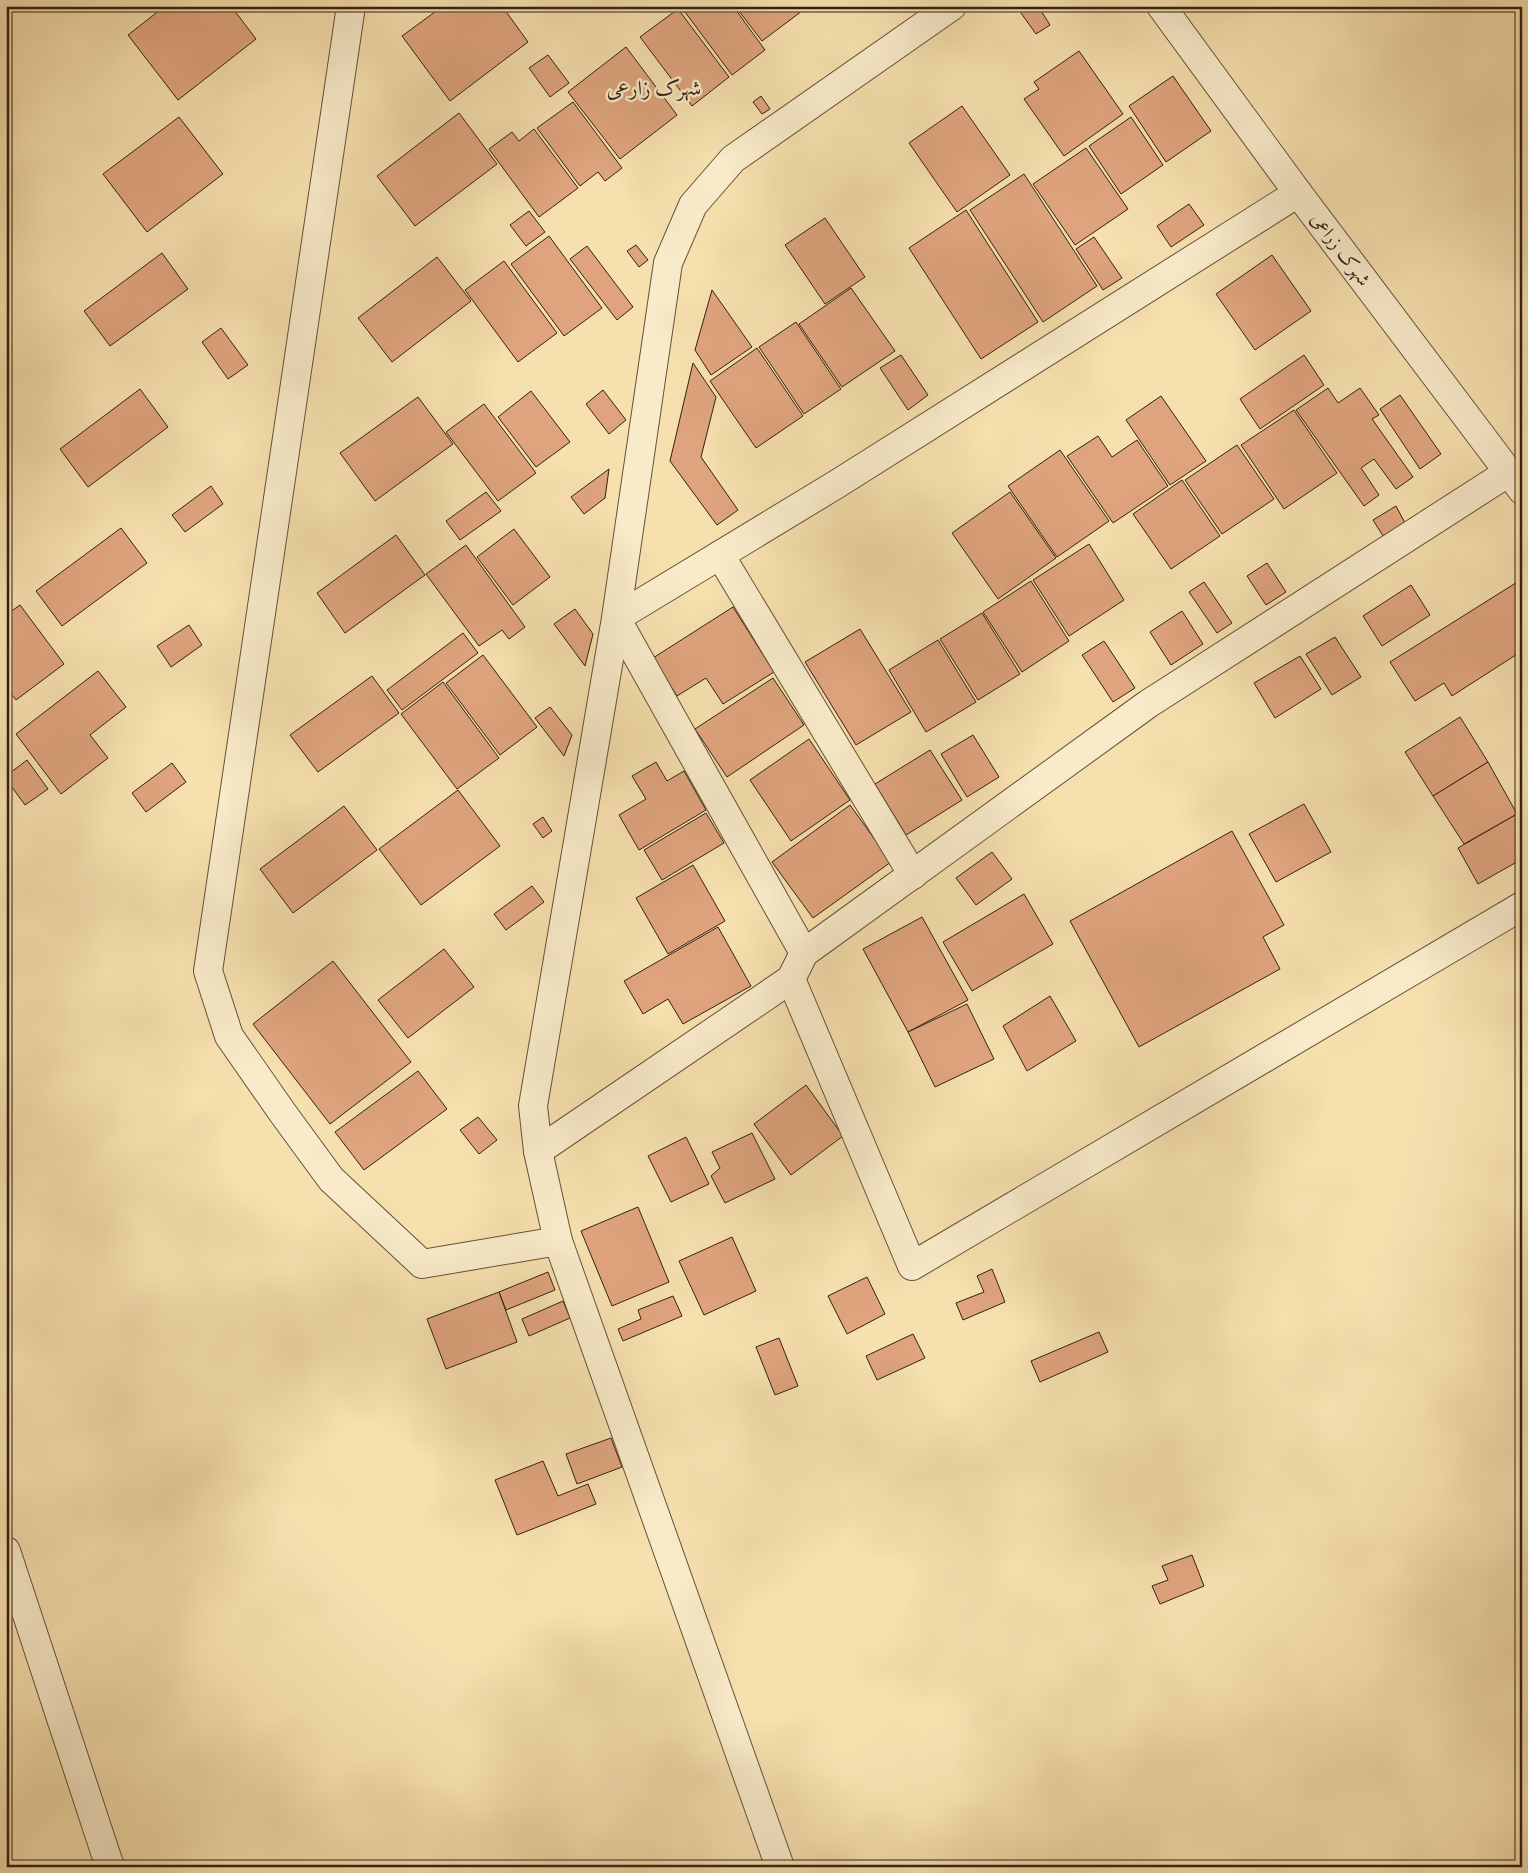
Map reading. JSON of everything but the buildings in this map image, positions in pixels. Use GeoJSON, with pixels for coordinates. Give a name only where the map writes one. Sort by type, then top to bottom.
{"type":"FeatureCollection","features":[{"type":"Feature","properties":{"kind":"street"},"geometry":{"type":"LineString","coordinates":[[351,6],[208,971],[229,1036],[282,1112],[331,1179],[422,1264],[558,1241]]}},
{"type":"Feature","properties":{"kind":"street"},"geometry":{"type":"LineString","coordinates":[[780,1867],[558,1241],[538,1151],[533,1106],[616,618],[668,263],[693,205],[733,159],[952,6]]}},
{"type":"Feature","properties":{"kind":"street","name":"شهرک زراعی"},"geometry":{"type":"LineString","coordinates":[[1161,6],[1298,193],[1515,481]]}},
{"type":"Feature","properties":{"kind":"street"},"geometry":{"type":"LineString","coordinates":[[616,618],[837,484],[1298,193]]}},
{"type":"Feature","properties":{"kind":"street"},"geometry":{"type":"LineString","coordinates":[[538,1151],[791,979],[804,953],[1148,704],[1515,481]]}},
{"type":"Feature","properties":{"kind":"street"},"geometry":{"type":"LineString","coordinates":[[720,556],[913,875]]}},
{"type":"Feature","properties":{"kind":"street"},"geometry":{"type":"LineString","coordinates":[[616,618],[804,953]]}},
{"type":"Feature","properties":{"kind":"street"},"geometry":{"type":"LineString","coordinates":[[791,979],[912,1266],[1522,906]]}},
{"type":"Feature","properties":{"kind":"street"},"geometry":{"type":"LineString","coordinates":[[6,1551],[110,1867]]}},
{"type":"Feature","properties":{"kind":"district","name":"شهرک زارعی"},"geometry":{"type":"Point","coordinates":[654,88]}}]}
